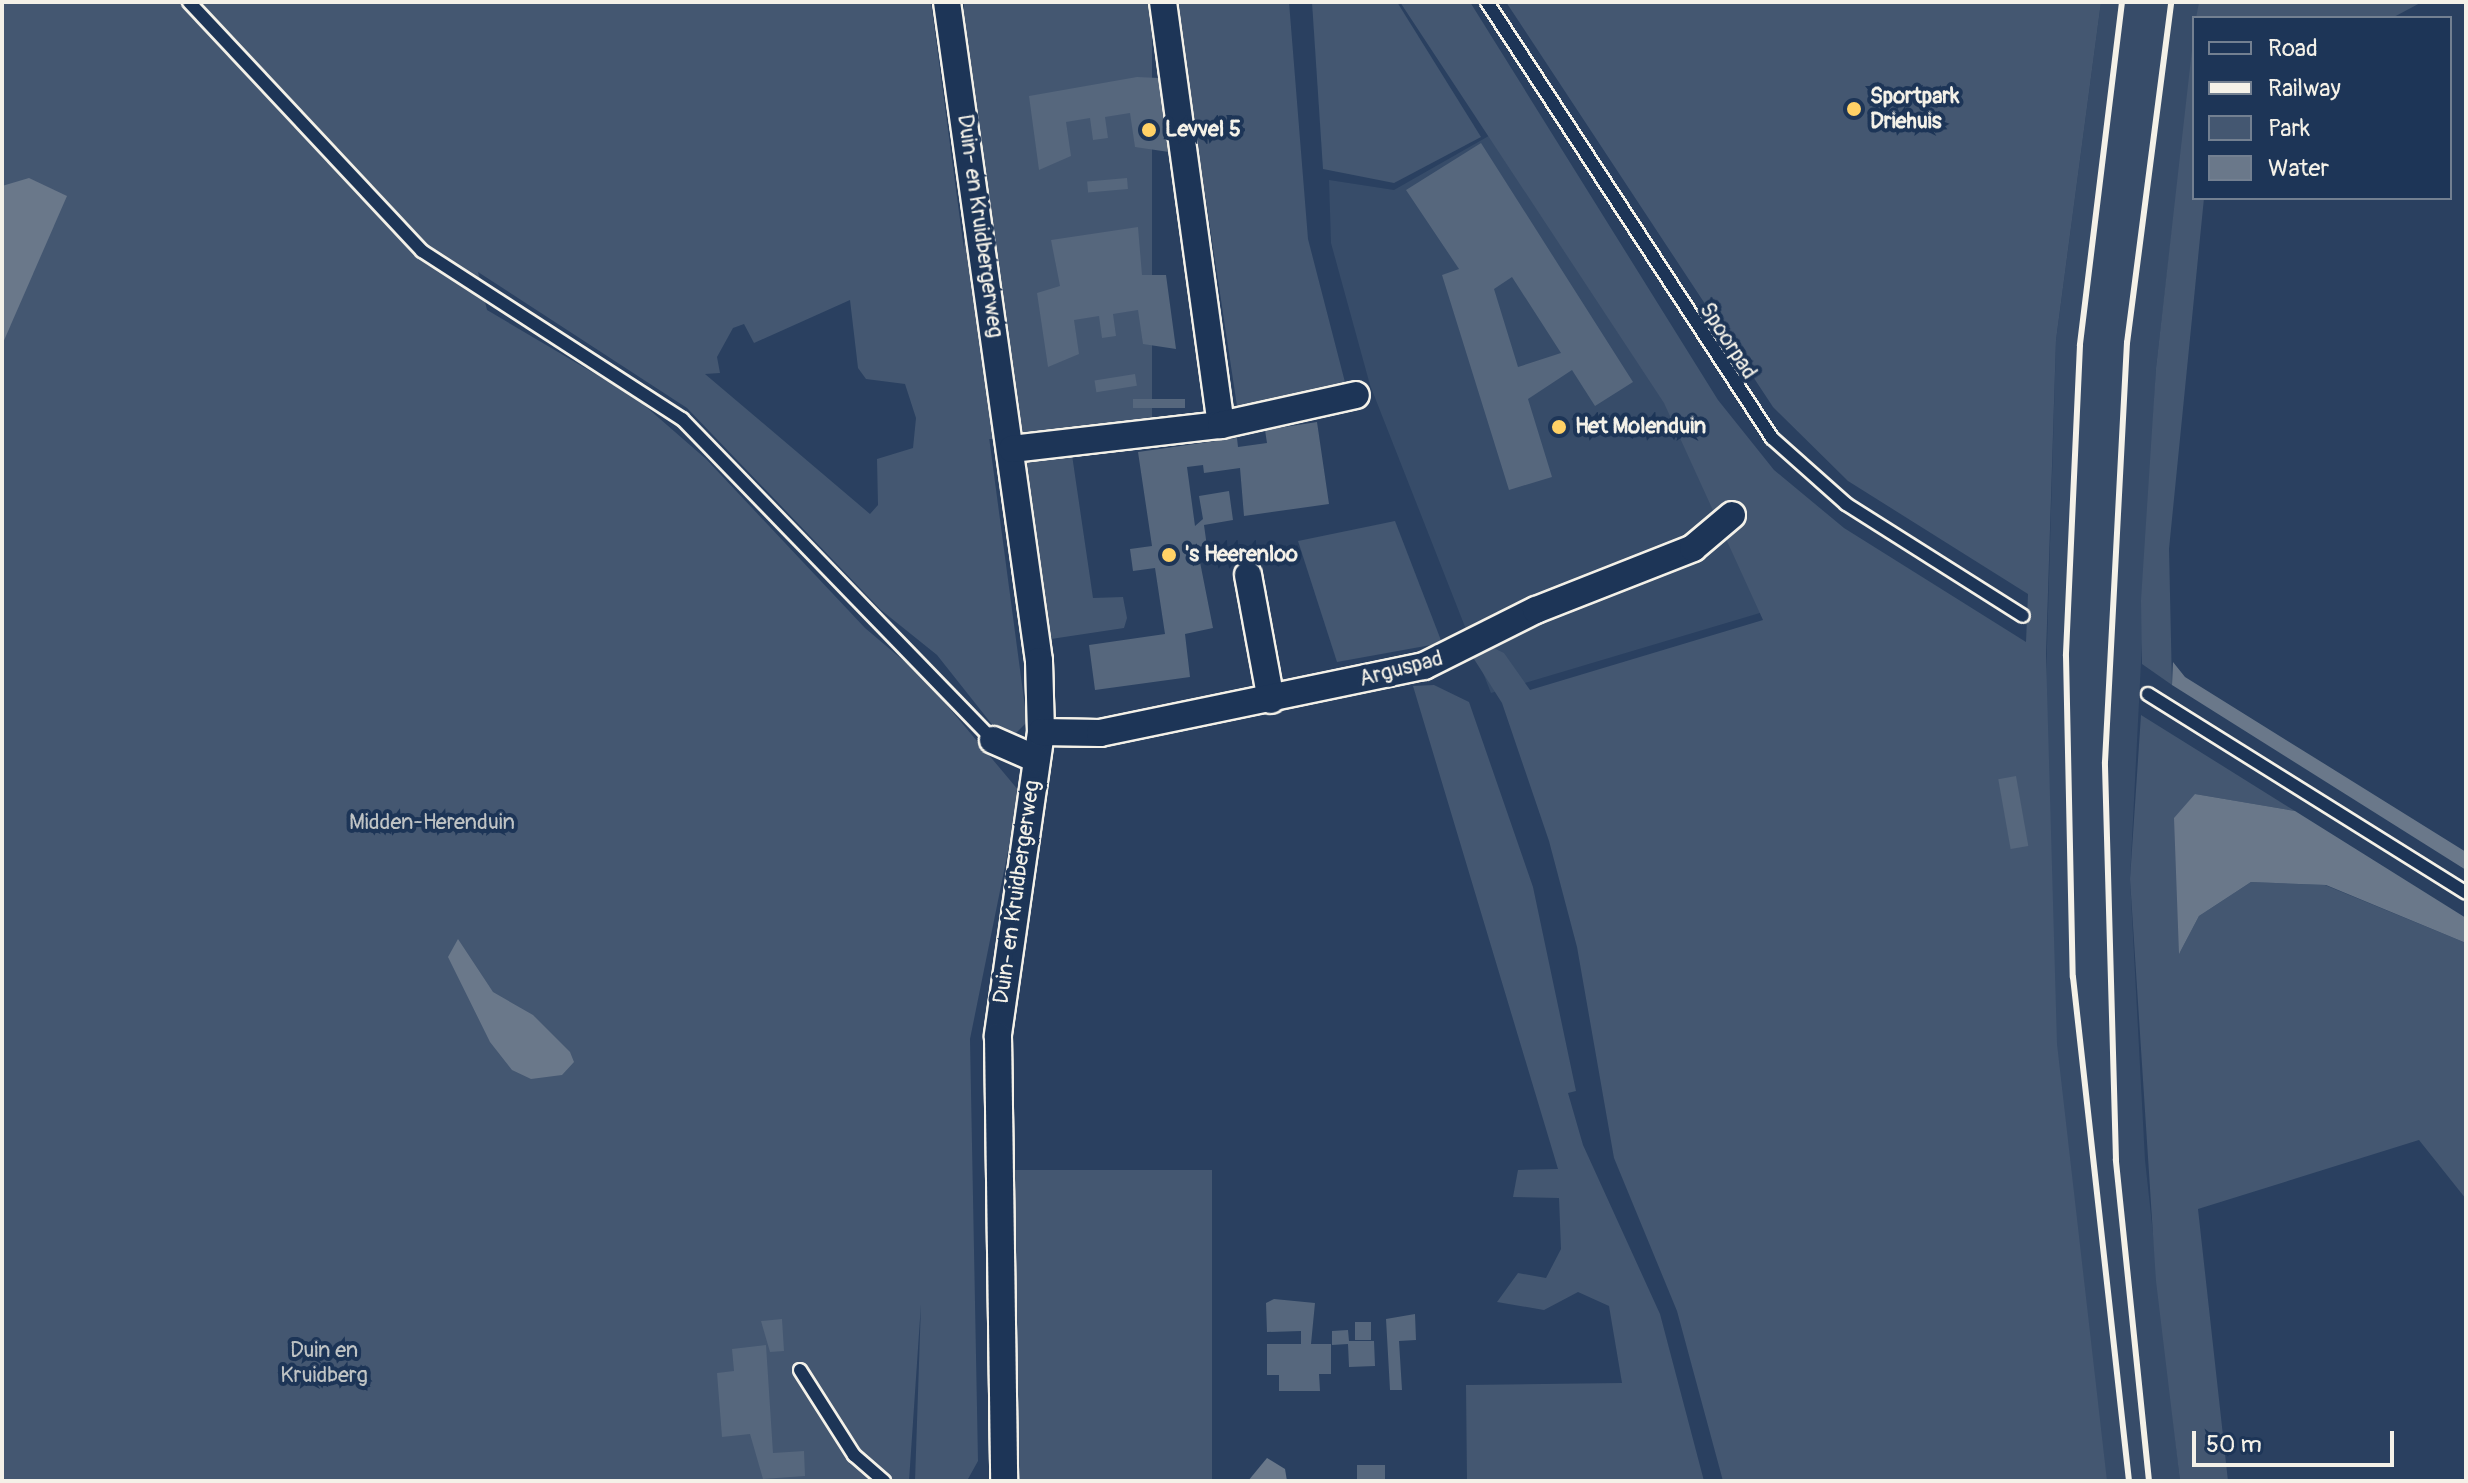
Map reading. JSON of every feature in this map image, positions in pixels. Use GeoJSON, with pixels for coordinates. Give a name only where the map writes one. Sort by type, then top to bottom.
{"type":"FeatureCollection","features":[{"type":"Feature","properties":{"kind":"street","name":"Duin- en Kruidbergerweg"},"geometry":{"type":"LineString","coordinates":[[947,2],[1012,449],[1041,732],[998,1036],[1004,1481]]}},
{"type":"Feature","properties":{"kind":"street"},"geometry":{"type":"LineString","coordinates":[[1163,2],[1221,425]]}},
{"type":"Feature","properties":{"kind":"street"},"geometry":{"type":"LineString","coordinates":[[1012,449],[1221,425],[1356,395]]}},
{"type":"Feature","properties":{"kind":"street","name":"Arguspad"},"geometry":{"type":"LineString","coordinates":[[1041,732],[1100,733],[1271,700],[1457,653],[1536,610],[1693,548],[1732,515]]}},
{"type":"Feature","properties":{"kind":"street"},"geometry":{"type":"LineString","coordinates":[[1248,575],[1271,700]]}},
{"type":"Feature","properties":{"kind":"street"},"geometry":{"type":"LineString","coordinates":[[993,740],[1036,759]]}},
{"type":"Feature","properties":{"kind":"lane"},"geometry":{"type":"LineString","coordinates":[[189,2],[422,251],[682,419],[993,740]]}},
{"type":"Feature","properties":{"kind":"lane","name":"Spoorpad"},"geometry":{"type":"LineString","coordinates":[[1487,2],[1772,438],[1846,504],[2023,616]]}},
{"type":"Feature","properties":{"kind":"lane"},"geometry":{"type":"LineString","coordinates":[[2148,694],[2466,893]]}},
{"type":"Feature","properties":{"kind":"lane"},"geometry":{"type":"LineString","coordinates":[[800,1370],[854,1455],[884,1481]]}},
{"type":"Feature","properties":{"kind":"shaded area"},"geometry":{"type":"Polygon","coordinates":[[[2101,2],[2199,2],[2197,16],[2192,16],[2192,62],[2156,368],[2130,879],[2145,1160],[2180,1481],[2067,1481],[2010,1196],[2046,680],[2056,340],[2101,2]]]}},
{"type":"Feature","properties":{"kind":"shaded area","name":"Het Molenduin"},"geometry":{"type":"Polygon","coordinates":[[[1529,113],[1800,601],[1491,693],[1370,385],[1331,243],[1329,180],[1394,190],[1529,113]]]}},
{"type":"Feature","properties":{"kind":"green space","name":"Midden-Herenduin"},"geometry":{"type":"Polygon","coordinates":[[[2,2],[931,2],[1027,722],[1016,733],[998,732],[937,655],[881,610],[687,408],[478,272],[487,310],[636,398],[706,459],[865,628],[924,678],[1020,792],[970,1039],[978,1461],[968,1479],[915,1481],[921,1304],[909,1481],[2,1481],[2,2]],[[850,300],[754,343],[744,324],[733,328],[717,357],[720,373],[705,374],[870,514],[878,505],[877,459],[913,448],[916,418],[905,384],[866,379],[858,368],[850,300]]]}},
{"type":"Feature","properties":{"kind":"green space"},"geometry":{"type":"Polygon","coordinates":[[[964,2],[1152,2],[1152,439],[964,439],[964,2]]]}},
{"type":"Feature","properties":{"kind":"green space"},"geometry":{"type":"Polygon","coordinates":[[[1176,2],[1289,2],[1308,239],[1347,390],[1237,406],[1176,2]]]}},
{"type":"Feature","properties":{"kind":"green space"},"geometry":{"type":"Polygon","coordinates":[[[1312,2],[1397,2],[1481,137],[1394,183],[1323,169],[1312,2]]]}},
{"type":"Feature","properties":{"kind":"green space"},"geometry":{"type":"Polygon","coordinates":[[[1400,2],[1470,2],[1718,400],[1774,470],[1844,528],[2026,642],[2028,594],[1848,481],[1773,407],[1506,2],[2101,2],[2056,340],[2046,655],[2057,1044],[2107,1481],[1723,1481],[1677,1311],[1614,1158],[1577,947],[1549,841],[1502,703],[1467,648],[1485,644],[1504,653],[1530,690],[1763,620],[1664,403],[1400,2]]]}},
{"type":"Feature","properties":{"kind":"green space"},"geometry":{"type":"Polygon","coordinates":[[[2199,2],[2422,2],[2396,16],[2196,16],[2199,2]]]}},
{"type":"Feature","properties":{"kind":"green space"},"geometry":{"type":"Polygon","coordinates":[[[2192,50],[2192,200],[2204,200],[2169,549],[2172,685],[2142,664],[2141,600],[2156,368],[2192,50]]]}},
{"type":"Feature","properties":{"kind":"green space"},"geometry":{"type":"Polygon","coordinates":[[[1072,455],[1093,598],[1123,597],[1127,618],[1124,628],[1051,639],[1026,461],[1072,455]]]}},
{"type":"Feature","properties":{"kind":"green space"},"geometry":{"type":"Polygon","coordinates":[[[1395,521],[1442,643],[1337,662],[1298,541],[1395,521]]]}},
{"type":"Feature","properties":{"kind":"green space"},"geometry":{"type":"Polygon","coordinates":[[[1434,685],[1469,702],[1533,887],[1576,1091],[1568,1093],[1583,1145],[1660,1314],[1704,1481],[1467,1481],[1466,1385],[1622,1383],[1609,1306],[1578,1292],[1544,1310],[1497,1302],[1518,1273],[1546,1278],[1561,1249],[1559,1198],[1513,1197],[1518,1170],[1558,1169],[1413,686],[1434,685]]]}},
{"type":"Feature","properties":{"kind":"green space"},"geometry":{"type":"Polygon","coordinates":[[[2141,715],[2295,811],[2195,794],[2180,952],[2199,916],[2251,882],[2325,885],[2466,943],[2466,1199],[2419,1140],[2198,1209],[2228,1481],[2180,1481],[2156,1281],[2130,879],[2141,715]]]}},
{"type":"Feature","properties":{"kind":"green space"},"geometry":{"type":"Polygon","coordinates":[[[1003,1170],[1212,1170],[1212,1481],[1003,1481],[1003,1170]]]}},
{"type":"Feature","properties":{"kind":"water"},"geometry":{"type":"Polygon","coordinates":[[[29,178],[67,196],[2,345],[2,186],[29,178]]]}},
{"type":"Feature","properties":{"kind":"water"},"geometry":{"type":"Polygon","coordinates":[[[2173,662],[2185,677],[2466,852],[2466,870],[2172,685],[2173,662]]]}},
{"type":"Feature","properties":{"kind":"water"},"geometry":{"type":"Polygon","coordinates":[[[2195,794],[2295,811],[2466,918],[2466,943],[2326,885],[2251,882],[2199,916],[2179,954],[2174,818],[2195,794]]]}},
{"type":"Feature","properties":{"kind":"water"},"geometry":{"type":"Polygon","coordinates":[[[458,939],[493,992],[533,1015],[570,1052],[574,1062],[562,1075],[531,1079],[512,1070],[490,1042],[448,957],[458,939]]]}},
{"type":"Feature","properties":{"kind":"water"},"geometry":{"type":"Polygon","coordinates":[[[1267,1458],[1285,1469],[1287,1481],[1248,1481],[1267,1458]]]}},
{"type":"Feature","properties":{"kind":"building","name":"Levvel 5"},"geometry":{"type":"Polygon","coordinates":[[[1137,77],[1159,78],[1169,152],[1135,147],[1130,113],[1105,117],[1108,138],[1093,140],[1090,118],[1066,122],[1071,156],[1039,170],[1029,96],[1137,77]]]}},
{"type":"Feature","properties":{"kind":"building"},"geometry":{"type":"Polygon","coordinates":[[[1481,143],[1633,382],[1595,406],[1572,370],[1528,399],[1552,477],[1509,490],[1442,275],[1459,269],[1406,190],[1481,143]],[[1512,277],[1494,289],[1518,367],[1561,353],[1512,277]]]}},
{"type":"Feature","properties":{"kind":"building"},"geometry":{"type":"Polygon","coordinates":[[[1127,178],[1128,189],[1088,192],[1087,181],[1127,178]]]}},
{"type":"Feature","properties":{"kind":"building"},"geometry":{"type":"Polygon","coordinates":[[[1138,227],[1142,275],[1166,275],[1176,349],[1143,344],[1138,310],[1113,314],[1116,336],[1102,338],[1099,316],[1074,320],[1079,354],[1048,367],[1037,293],[1060,286],[1051,240],[1138,227]]]}},
{"type":"Feature","properties":{"kind":"building"},"geometry":{"type":"Polygon","coordinates":[[[1135,374],[1137,386],[1096,392],[1095,380],[1135,374]]]}},
{"type":"Feature","properties":{"kind":"building"},"geometry":{"type":"Polygon","coordinates":[[[1133,399],[1185,399],[1185,408],[1133,408],[1133,399]]]}},
{"type":"Feature","properties":{"kind":"building","name":"'s Heerenloo"},"geometry":{"type":"Polygon","coordinates":[[[1317,422],[1329,504],[1244,516],[1240,468],[1204,473],[1203,465],[1187,467],[1195,526],[1203,519],[1199,496],[1229,491],[1233,520],[1204,525],[1209,561],[1200,562],[1213,628],[1185,634],[1190,677],[1095,690],[1089,645],[1165,634],[1155,568],[1133,571],[1130,549],[1152,546],[1138,452],[1237,438],[1238,447],[1267,443],[1265,430],[1317,422]]]}},
{"type":"Feature","properties":{"kind":"building"},"geometry":{"type":"Polygon","coordinates":[[[2016,776],[2028,846],[2011,849],[1998,779],[2016,776]]]}},
{"type":"Feature","properties":{"kind":"building"},"geometry":{"type":"Polygon","coordinates":[[[1274,1299],[1315,1303],[1311,1344],[1331,1344],[1331,1374],[1319,1374],[1320,1391],[1279,1391],[1279,1375],[1267,1375],[1267,1344],[1301,1344],[1301,1331],[1267,1332],[1266,1303],[1274,1299]]]}},
{"type":"Feature","properties":{"kind":"building"},"geometry":{"type":"Polygon","coordinates":[[[1415,1314],[1416,1340],[1399,1341],[1402,1390],[1390,1390],[1386,1319],[1415,1314]]]}},
{"type":"Feature","properties":{"kind":"building"},"geometry":{"type":"Polygon","coordinates":[[[782,1319],[784,1351],[770,1352],[761,1321],[782,1319]]]}},
{"type":"Feature","properties":{"kind":"building"},"geometry":{"type":"Polygon","coordinates":[[[1355,1322],[1371,1322],[1371,1340],[1355,1340],[1355,1322]]]}},
{"type":"Feature","properties":{"kind":"building"},"geometry":{"type":"Polygon","coordinates":[[[1348,1330],[1349,1341],[1374,1341],[1375,1366],[1349,1367],[1348,1344],[1332,1345],[1332,1331],[1348,1330]]]}},
{"type":"Feature","properties":{"kind":"building"},"geometry":{"type":"Polygon","coordinates":[[[766,1345],[773,1453],[804,1451],[805,1476],[763,1479],[750,1434],[722,1437],[717,1373],[734,1371],[732,1349],[766,1345]]]}},
{"type":"Feature","properties":{"kind":"building"},"geometry":{"type":"Polygon","coordinates":[[[1357,1465],[1385,1465],[1385,1481],[1357,1481],[1357,1465]]]}},
{"type":"Feature","properties":{"kind":"railway"},"geometry":{"type":"LineString","coordinates":[[2122,2],[2080,345],[2066,656],[2073,977],[2129,1481]]}},
{"type":"Feature","properties":{"kind":"railway"},"geometry":{"type":"LineString","coordinates":[[2149,1481],[2116,1160],[2105,762],[2127,343],[2171,2]]}},
{"type":"Feature","properties":{"kind":"place","name":"Sportpark Driehuis"},"geometry":{"type":"Point","coordinates":[1854,109]}},
{"type":"Feature","properties":{"kind":"place","name":"Levvel 5"},"geometry":{"type":"Point","coordinates":[1149,130]}},
{"type":"Feature","properties":{"kind":"place","name":"Het Molenduin"},"geometry":{"type":"Point","coordinates":[1559,427]}},
{"type":"Feature","properties":{"kind":"place","name":"'s Heerenloo"},"geometry":{"type":"Point","coordinates":[1169,555]}},
{"type":"Feature","properties":{"kind":"park label","name":"Duin en Kruidberg"},"geometry":{"type":"Point","coordinates":[324,1362]}}]}
